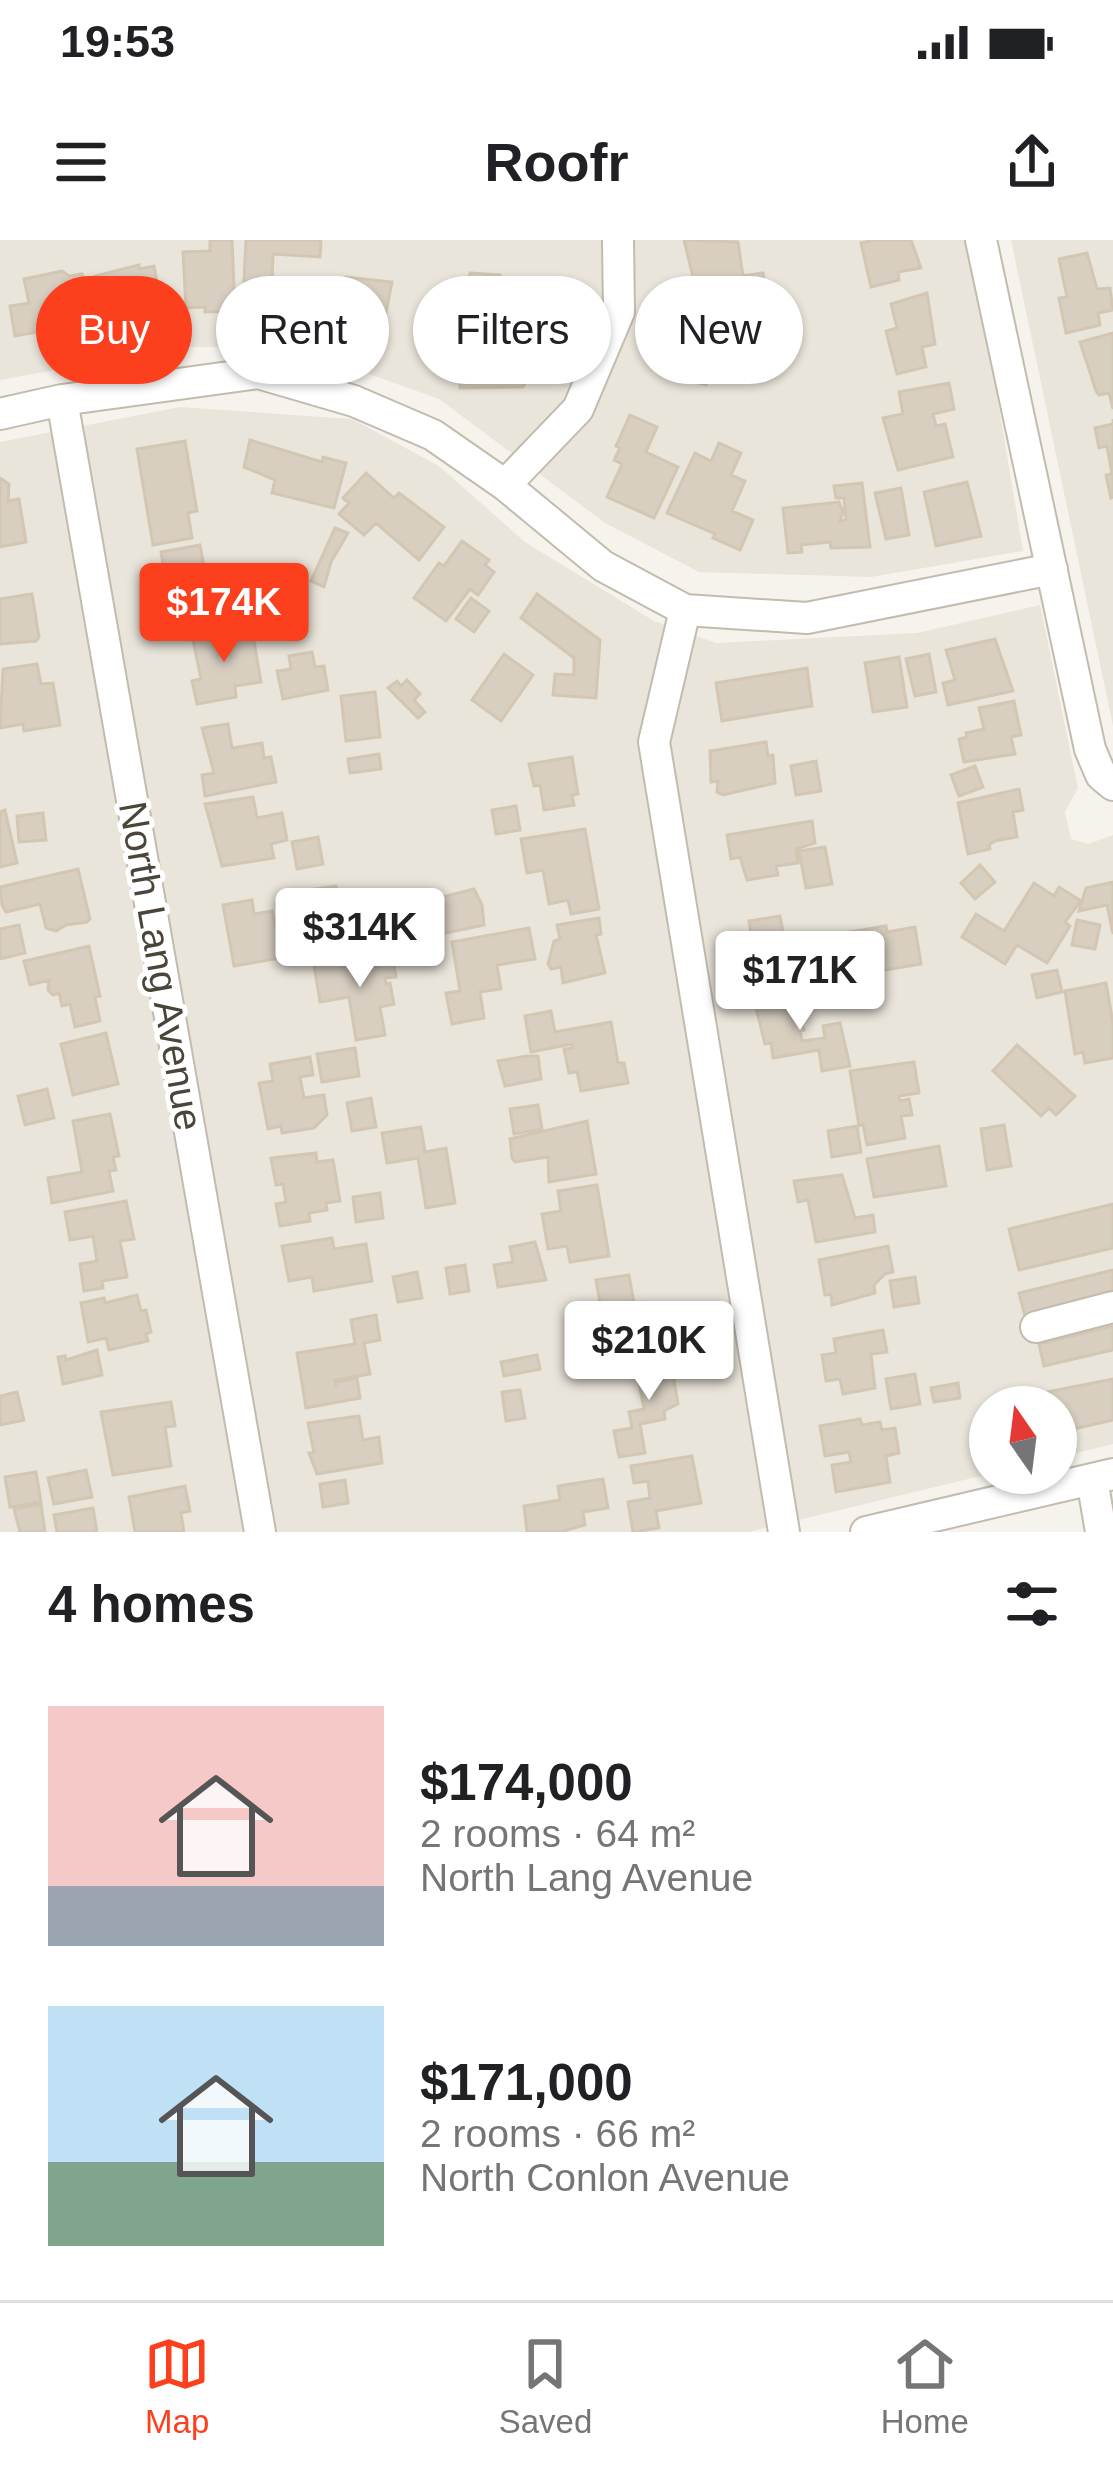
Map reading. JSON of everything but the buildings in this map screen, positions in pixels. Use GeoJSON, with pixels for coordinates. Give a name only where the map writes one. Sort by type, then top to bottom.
{"type":"FeatureCollection","features":[{"type":"Feature","properties":{"kind":"street"},"geometry":{"type":"LineString","coordinates":[[505,485],[578,409],[619,311],[617,240]]}},
{"type":"Feature","properties":{"kind":"street"},"geometry":{"type":"LineString","coordinates":[[981,240],[1090,749],[1101,775],[1112,785]]}},
{"type":"Feature","properties":{"kind":"street"},"geometry":{"type":"LineString","coordinates":[[0,413],[258,373],[354,401],[433,435],[505,485],[603,566],[686,610],[807,618],[1052,569]]}},
{"type":"Feature","properties":{"kind":"street","name":"North Lang Avenue"},"geometry":{"type":"LineString","coordinates":[[62,400],[260,1532]]}},
{"type":"Feature","properties":{"kind":"street"},"geometry":{"type":"LineString","coordinates":[[686,610],[654,742],[784,1532]]}},
{"type":"Feature","properties":{"kind":"street"},"geometry":{"type":"LineString","coordinates":[[1036,1327],[1113,1307]]}},
{"type":"Feature","properties":{"kind":"street"},"geometry":{"type":"LineString","coordinates":[[866,1532],[943,1523],[1102,1476],[1101,1532]]}},
{"type":"Feature","properties":{"kind":"shaded area"},"geometry":{"type":"Polygon","coordinates":[[[0,240],[971,240],[1023,551],[871,577],[699,572],[605,523],[439,399],[389,381],[389,276],[216,276],[216,347],[192,347],[192,276],[36,276],[36,373],[0,380],[0,240]]]}},
{"type":"Feature","properties":{"kind":"shaded area"},"geometry":{"type":"Polygon","coordinates":[[[1011,240],[1113,240],[1113,726],[1011,240]]]}},
{"type":"Feature","properties":{"kind":"shaded area"},"geometry":{"type":"Polygon","coordinates":[[[180,407],[352,419],[439,466],[525,542],[654,621],[716,643],[917,633],[1040,605],[1078,788],[1065,812],[1071,839],[1088,844],[1113,835],[1113,1444],[1077,1453],[1077,1386],[969,1386],[969,1479],[749,1532],[0,1532],[0,442],[180,407]]]}}]}
